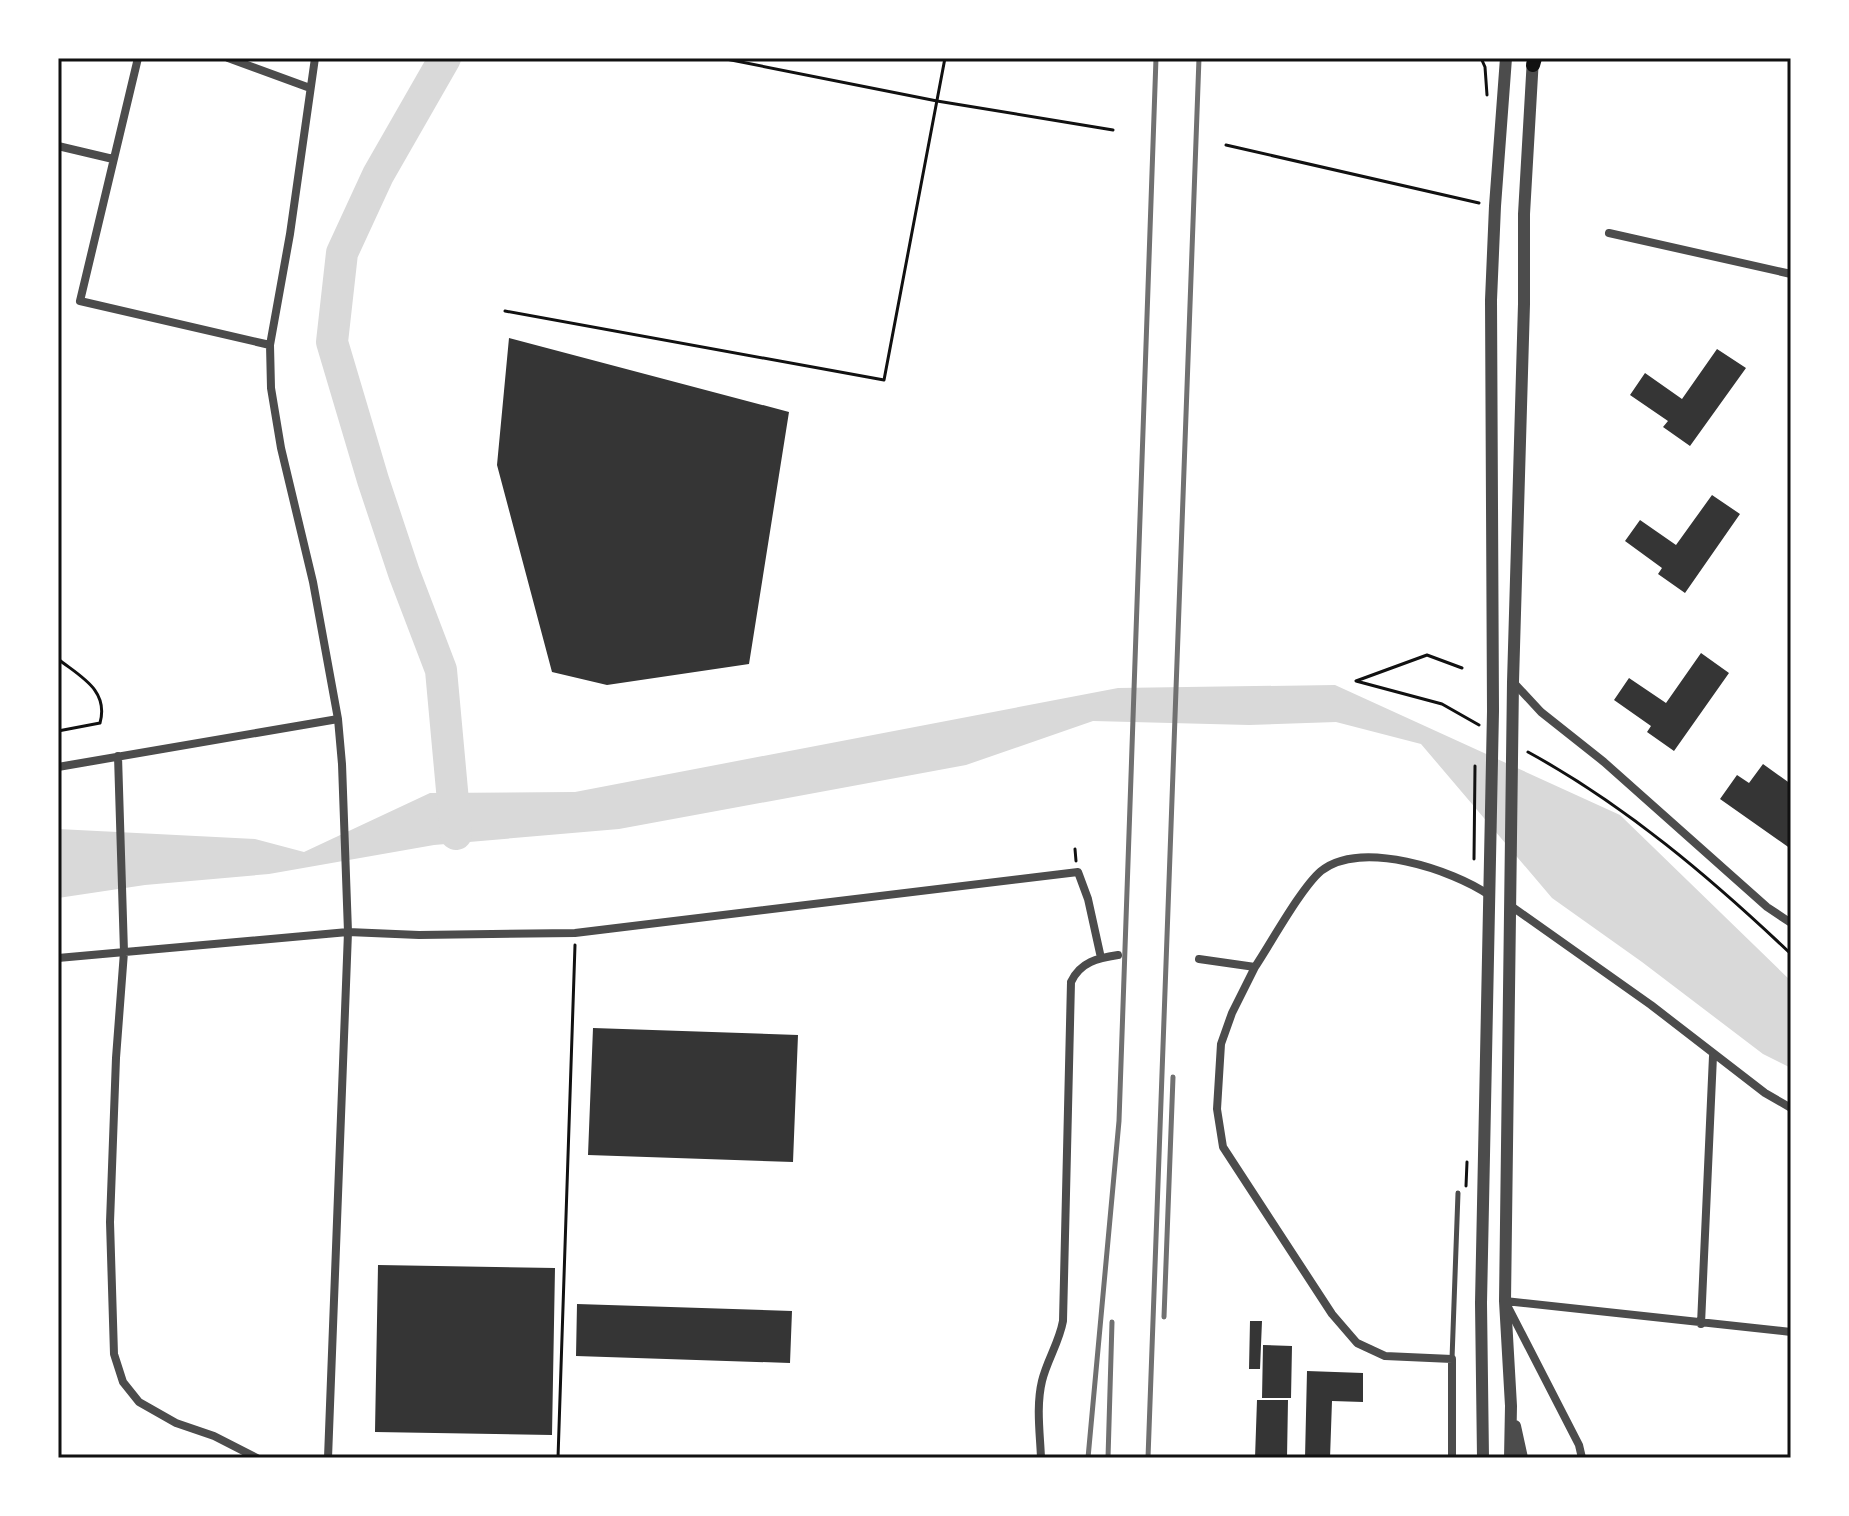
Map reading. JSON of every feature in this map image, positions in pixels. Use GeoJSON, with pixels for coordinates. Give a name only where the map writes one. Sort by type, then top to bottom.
{"type":"FeatureCollection","features":[{"type":"Feature","properties":{"kind":"street"},"geometry":{"type":"LineString","coordinates":[[138,58],[80,301],[270,345]]}},
{"type":"Feature","properties":{"kind":"street"},"geometry":{"type":"LineString","coordinates":[[228,58],[310,88]]}},
{"type":"Feature","properties":{"kind":"street"},"geometry":{"type":"LineString","coordinates":[[315,58],[290,234],[270,345],[271,388],[281,448],[313,582],[338,719],[342,764],[348,932],[328,1458]]}},
{"type":"Feature","properties":{"kind":"street"},"geometry":{"type":"LineString","coordinates":[[1483,1458],[1481,1303],[1493,711],[1491,300],[1506,58]]}},
{"type":"Feature","properties":{"kind":"street"},"geometry":{"type":"LineString","coordinates":[[1510,1458],[1511,1406],[1505,1301],[1513,682],[1524,214],[1534,60]]}},
{"type":"Feature","properties":{"kind":"street"},"geometry":{"type":"LineString","coordinates":[[58,146],[113,159]]}},
{"type":"Feature","properties":{"kind":"street"},"geometry":{"type":"LineString","coordinates":[[1609,233],[1791,274]]}},
{"type":"Feature","properties":{"kind":"street"},"geometry":{"type":"LineString","coordinates":[[1513,682],[1541,712],[1604,762],[1767,907],[1791,923]]}},
{"type":"Feature","properties":{"kind":"street"},"geometry":{"type":"LineString","coordinates":[[58,767],[338,719]]}},
{"type":"Feature","properties":{"kind":"street"},"geometry":{"type":"LineString","coordinates":[[118,756],[124,952],[116,1058],[110,1222],[114,1354],[123,1382],[139,1402],[176,1423],[214,1436],[257,1458]]}},
{"type":"Feature","properties":{"kind":"street"},"geometry":{"type":"LineString","coordinates":[[1452,1458],[1452,1359],[1385,1356],[1357,1343],[1332,1314],[1223,1147],[1217,1109],[1221,1044],[1232,1013],[1255,967],[1320,871],[1336,863],[1360,858],[1403,860],[1433,867],[1490,892]]}},
{"type":"Feature","properties":{"kind":"street"},"geometry":{"type":"LineString","coordinates":[[58,958],[348,932],[449,935],[575,933],[1078,872],[1098,936],[1101,958]]}},
{"type":"Feature","properties":{"kind":"street"},"geometry":{"type":"LineString","coordinates":[[1511,906],[1651,1005],[1713,1056],[1791,1108]]}},
{"type":"Feature","properties":{"kind":"street"},"geometry":{"type":"LineString","coordinates":[[1041,1458],[1040,1391],[1063,1321],[1071,982],[1083,966],[1118,955]]}},
{"type":"Feature","properties":{"kind":"street"},"geometry":{"type":"LineString","coordinates":[[1199,959],[1255,967]]}},
{"type":"Feature","properties":{"kind":"street"},"geometry":{"type":"LineString","coordinates":[[1701,1324],[1713,1056]]}},
{"type":"Feature","properties":{"kind":"street"},"geometry":{"type":"LineString","coordinates":[[1505,1301],[1791,1332]]}},
{"type":"Feature","properties":{"kind":"street"},"geometry":{"type":"LineString","coordinates":[[1505,1301],[1579,1445],[1582,1458]]}},
{"type":"Feature","properties":{"kind":"street"},"geometry":{"type":"LineString","coordinates":[[1511,1406],[1522,1458]]}},
{"type":"Feature","properties":{"kind":"lane"},"geometry":{"type":"LineString","coordinates":[[1452,1359],[1458,1193]]}},
{"type":"Feature","properties":{"kind":"path"},"geometry":{"type":"LineString","coordinates":[[721,58],[937,101],[1113,130]]}},
{"type":"Feature","properties":{"kind":"path"},"geometry":{"type":"LineString","coordinates":[[505,311],[884,380],[945,58]]}},
{"type":"Feature","properties":{"kind":"path"},"geometry":{"type":"LineString","coordinates":[[1226,145],[1495,206]]}},
{"type":"Feature","properties":{"kind":"path"},"geometry":{"type":"LineString","coordinates":[[1462,668],[1427,655],[1356,681],[1442,704],[1483,727]]}},
{"type":"Feature","properties":{"kind":"path"},"geometry":{"type":"LineString","coordinates":[[58,659],[94,687],[104,708],[100,723],[58,731]]}},
{"type":"Feature","properties":{"kind":"path"},"geometry":{"type":"LineString","coordinates":[[1523,749],[1637,823],[1733,899],[1791,954]]}},
{"type":"Feature","properties":{"kind":"path"},"geometry":{"type":"LineString","coordinates":[[558,1458],[575,933]]}},
{"type":"Feature","properties":{"kind":"shaded area"},"geometry":{"type":"Polygon","coordinates":[[[1335,685],[1620,815],[1791,981],[1791,1068],[1763,1054],[1552,898],[1421,744],[1336,722],[1249,725],[1093,721],[966,765],[619,829],[434,845],[269,874],[145,885],[58,898],[58,829],[255,839],[304,852],[430,793],[575,792],[1118,688],[1335,685]]]}},
{"type":"Feature","properties":{"kind":"building"},"geometry":{"type":"Polygon","coordinates":[[[509,338],[789,412],[749,664],[607,685],[552,672],[497,465],[509,338]]]}},
{"type":"Feature","properties":{"kind":"building"},"geometry":{"type":"Polygon","coordinates":[[[1717,349],[1746,368],[1690,446],[1663,427],[1668,421],[1630,395],[1645,373],[1682,399],[1717,349]]]}},
{"type":"Feature","properties":{"kind":"building"},"geometry":{"type":"Polygon","coordinates":[[[1712,495],[1740,514],[1685,593],[1658,574],[1662,568],[1625,541],[1640,520],[1676,545],[1712,495]]]}},
{"type":"Feature","properties":{"kind":"building"},"geometry":{"type":"Polygon","coordinates":[[[1701,653],[1729,673],[1674,751],[1647,732],[1651,726],[1614,700],[1629,678],[1666,703],[1701,653]]]}},
{"type":"Feature","properties":{"kind":"building"},"geometry":{"type":"Polygon","coordinates":[[[1763,764],[1791,784],[1791,849],[1720,799],[1737,775],[1749,783],[1763,764]]]}},
{"type":"Feature","properties":{"kind":"building"},"geometry":{"type":"Polygon","coordinates":[[[593,1028],[798,1035],[793,1162],[588,1155],[593,1028]]]}},
{"type":"Feature","properties":{"kind":"building"},"geometry":{"type":"Polygon","coordinates":[[[378,1265],[555,1268],[552,1435],[375,1432],[378,1265]]]}},
{"type":"Feature","properties":{"kind":"building"},"geometry":{"type":"Polygon","coordinates":[[[577,1304],[792,1311],[790,1363],[576,1356],[577,1304]]]}},
{"type":"Feature","properties":{"kind":"building"},"geometry":{"type":"Polygon","coordinates":[[[1250,1321],[1262,1321],[1260,1369],[1249,1369],[1250,1321]]]}},
{"type":"Feature","properties":{"kind":"building"},"geometry":{"type":"Polygon","coordinates":[[[1263,1345],[1292,1346],[1291,1398],[1262,1398],[1263,1345]]]}},
{"type":"Feature","properties":{"kind":"building"},"geometry":{"type":"Polygon","coordinates":[[[1307,1371],[1363,1373],[1363,1402],[1332,1401],[1330,1458],[1305,1458],[1307,1371]]]}},
{"type":"Feature","properties":{"kind":"building"},"geometry":{"type":"Polygon","coordinates":[[[1257,1400],[1288,1400],[1287,1458],[1255,1458],[1257,1400]]]}},
{"type":"Feature","properties":{"kind":"waterway"},"geometry":{"type":"LineString","coordinates":[[445,58],[378,175],[342,253],[332,342],[373,480],[441,670],[456,834]]}},
{"type":"Feature","properties":{"kind":"railway"},"geometry":{"type":"LineString","coordinates":[[1088,1458],[1119,1121],[1156,58]]}},
{"type":"Feature","properties":{"kind":"railway"},"geometry":{"type":"LineString","coordinates":[[1148,1458],[1199,58]]}},
{"type":"Feature","properties":{"kind":"railway"},"geometry":{"type":"LineString","coordinates":[[1164,1317],[1173,1077]]}},
{"type":"Feature","properties":{"kind":"railway"},"geometry":{"type":"LineString","coordinates":[[1108,1458],[1112,1322]]}}]}
